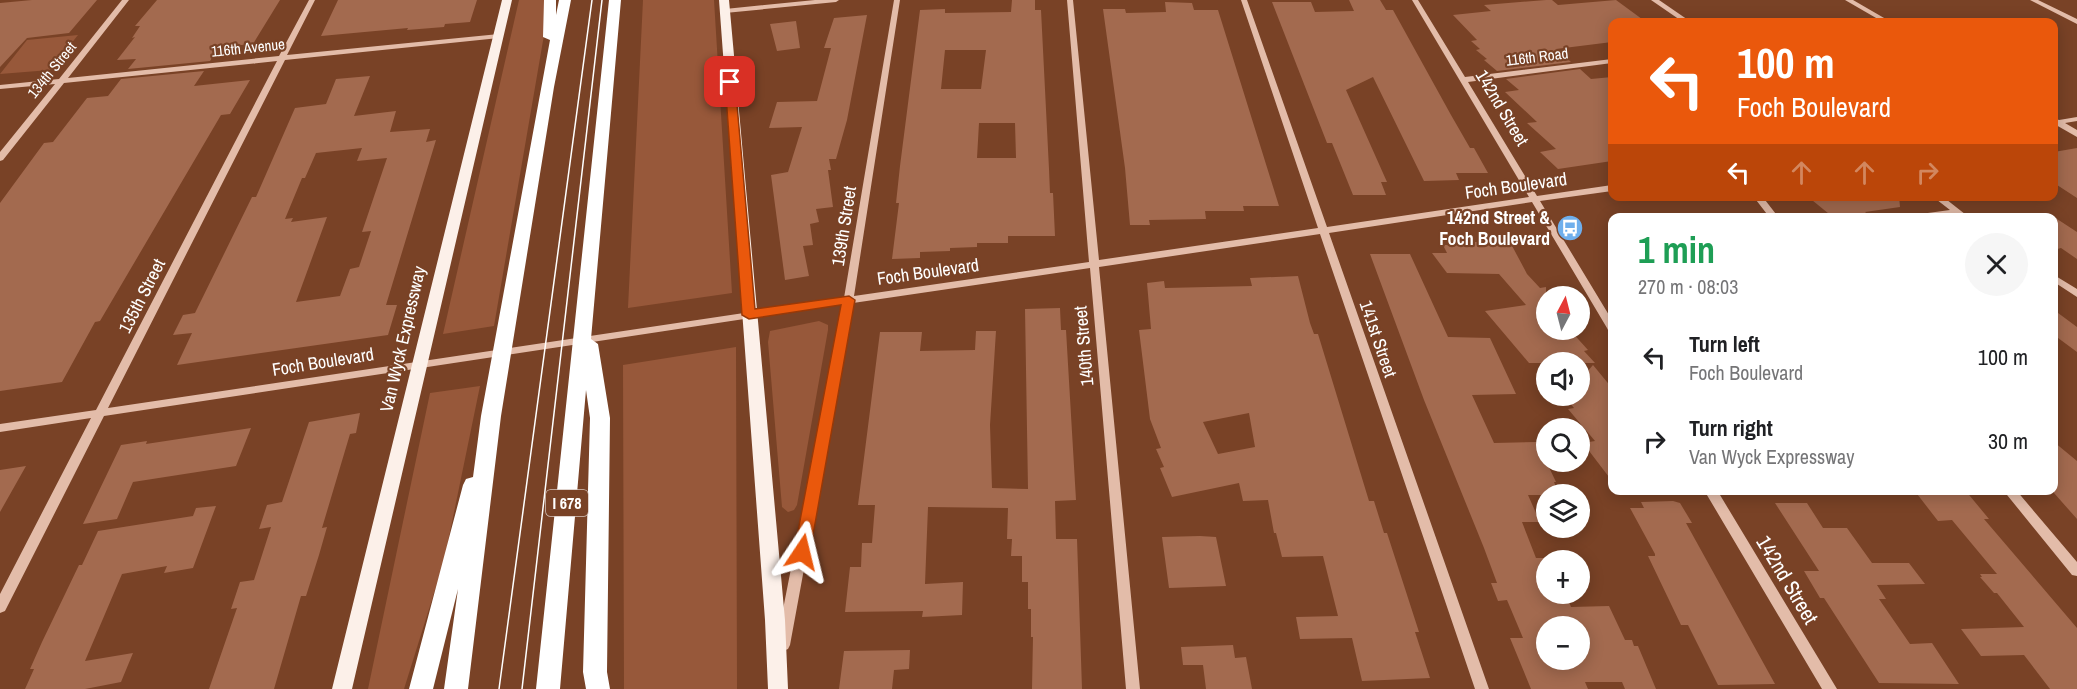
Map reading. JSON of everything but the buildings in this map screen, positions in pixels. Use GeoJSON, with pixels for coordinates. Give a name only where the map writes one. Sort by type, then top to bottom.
{"type":"FeatureCollection","features":[{"type":"Feature","properties":{"kind":"highway"},"geometry":{"type":"LineString","coordinates":[[547,87],[550,0]]}},
{"type":"Feature","properties":{"kind":"highway"},"geometry":{"type":"LineString","coordinates":[[456,689],[491,416],[547,87],[565,0]]}},
{"type":"Feature","properties":{"kind":"highway","name":"I 678"},"geometry":{"type":"LineString","coordinates":[[548,689],[615,0]]}},
{"type":"Feature","properties":{"kind":"highway"},"geometry":{"type":"LineString","coordinates":[[585,316],[600,418],[596,672],[598,689]]}},
{"type":"Feature","properties":{"kind":"highway"},"geometry":{"type":"LineString","coordinates":[[420,689],[491,416]]}},
{"type":"Feature","properties":{"kind":"main road","name":"Van Wyck Expressway"},"geometry":{"type":"LineString","coordinates":[[342,689],[507,0]]}},
{"type":"Feature","properties":{"kind":"main road"},"geometry":{"type":"LineString","coordinates":[[724,6],[778,689]]}},
{"type":"Feature","properties":{"kind":"street","name":"134th Street"},"geometry":{"type":"LineString","coordinates":[[0,158],[126,0]]}},
{"type":"Feature","properties":{"kind":"street","name":"135th Street"},"geometry":{"type":"LineString","coordinates":[[0,607],[312,0]]}},
{"type":"Feature","properties":{"kind":"street"},"geometry":{"type":"LineString","coordinates":[[724,6],[836,0]]}},
{"type":"Feature","properties":{"kind":"street","name":"139th Street"},"geometry":{"type":"LineString","coordinates":[[778,669],[849,300],[897,0]]}},
{"type":"Feature","properties":{"kind":"street","name":"140th Street"},"geometry":{"type":"LineString","coordinates":[[1070,0],[1133,689]]}},
{"type":"Feature","properties":{"kind":"street","name":"141st Street"},"geometry":{"type":"LineString","coordinates":[[1244,0],[1482,689]]}},
{"type":"Feature","properties":{"kind":"street","name":"142nd Street"},"geometry":{"type":"LineString","coordinates":[[1415,0],[1608,321]]}},
{"type":"Feature","properties":{"kind":"street"},"geometry":{"type":"LineString","coordinates":[[1654,0],[1680,18]]}},
{"type":"Feature","properties":{"kind":"street"},"geometry":{"type":"LineString","coordinates":[[1848,0],[1880,18]]}},
{"type":"Feature","properties":{"kind":"street"},"geometry":{"type":"LineString","coordinates":[[2033,0],[2077,22]]}},
{"type":"Feature","properties":{"kind":"street","name":"116th Avenue"},"geometry":{"type":"LineString","coordinates":[[0,87],[499,36]]}},
{"type":"Feature","properties":{"kind":"street","name":"116th Road"},"geometry":{"type":"LineString","coordinates":[[1464,80],[1608,62]]}},
{"type":"Feature","properties":{"kind":"street"},"geometry":{"type":"LineString","coordinates":[[2058,122],[2077,119]]}},
{"type":"Feature","properties":{"kind":"street"},"geometry":{"type":"LineString","coordinates":[[2058,124],[2077,134]]}},
{"type":"Feature","properties":{"kind":"street","name":"Foch Boulevard"},"geometry":{"type":"LineString","coordinates":[[0,428],[1608,189]]}},
{"type":"Feature","properties":{"kind":"street"},"geometry":{"type":"LineString","coordinates":[[1761,201],[1771,213]]}},
{"type":"Feature","properties":{"kind":"street"},"geometry":{"type":"LineString","coordinates":[[1943,201],[1959,213]]}},
{"type":"Feature","properties":{"kind":"street"},"geometry":{"type":"LineString","coordinates":[[2058,281],[2077,294]]}},
{"type":"Feature","properties":{"kind":"street","name":"142nd Street"},"geometry":{"type":"LineString","coordinates":[[1713,495],[1830,689]]}},
{"type":"Feature","properties":{"kind":"street"},"geometry":{"type":"LineString","coordinates":[[2012,495],[2077,571]]}},
{"type":"Feature","properties":{"kind":"shaded area"},"geometry":{"type":"Polygon","coordinates":[[[519,0],[550,0],[494,326],[443,334],[519,0]]]}},
{"type":"Feature","properties":{"kind":"shaded area"},"geometry":{"type":"Polygon","coordinates":[[[643,0],[714,0],[732,293],[628,308],[643,0]]]}},
{"type":"Feature","properties":{"kind":"shaded area"},"geometry":{"type":"Polygon","coordinates":[[[78,35],[50,70],[0,74],[27,40],[78,35]]]}},
{"type":"Feature","properties":{"kind":"shaded area"},"geometry":{"type":"Polygon","coordinates":[[[819,321],[828,325],[828,330],[797,505],[794,510],[788,512],[782,507],[768,342],[770,331],[819,321]]]}},
{"type":"Feature","properties":{"kind":"shaded area"},"geometry":{"type":"Polygon","coordinates":[[[736,347],[737,689],[624,689],[623,365],[736,347]]]}},
{"type":"Feature","properties":{"kind":"shaded area"},"geometry":{"type":"Polygon","coordinates":[[[480,386],[444,561],[404,689],[368,689],[430,393],[480,386]]]}},
{"type":"Feature","properties":{"kind":"tram line"},"geometry":{"type":"LineString","coordinates":[[499,689],[592,0]]}},
{"type":"Feature","properties":{"kind":"tram line"},"geometry":{"type":"LineString","coordinates":[[522,689],[602,0]]}},
{"type":"Feature","properties":{"kind":"place","name":"142nd Street & Foch Boulevard"},"geometry":{"type":"Point","coordinates":[1570,228]}},
{"type":"Feature","properties":{"kind":"route"},"geometry":{"type":"LineString","coordinates":[[730,82],[749,315],[849,300],[802,552]]}}]}
